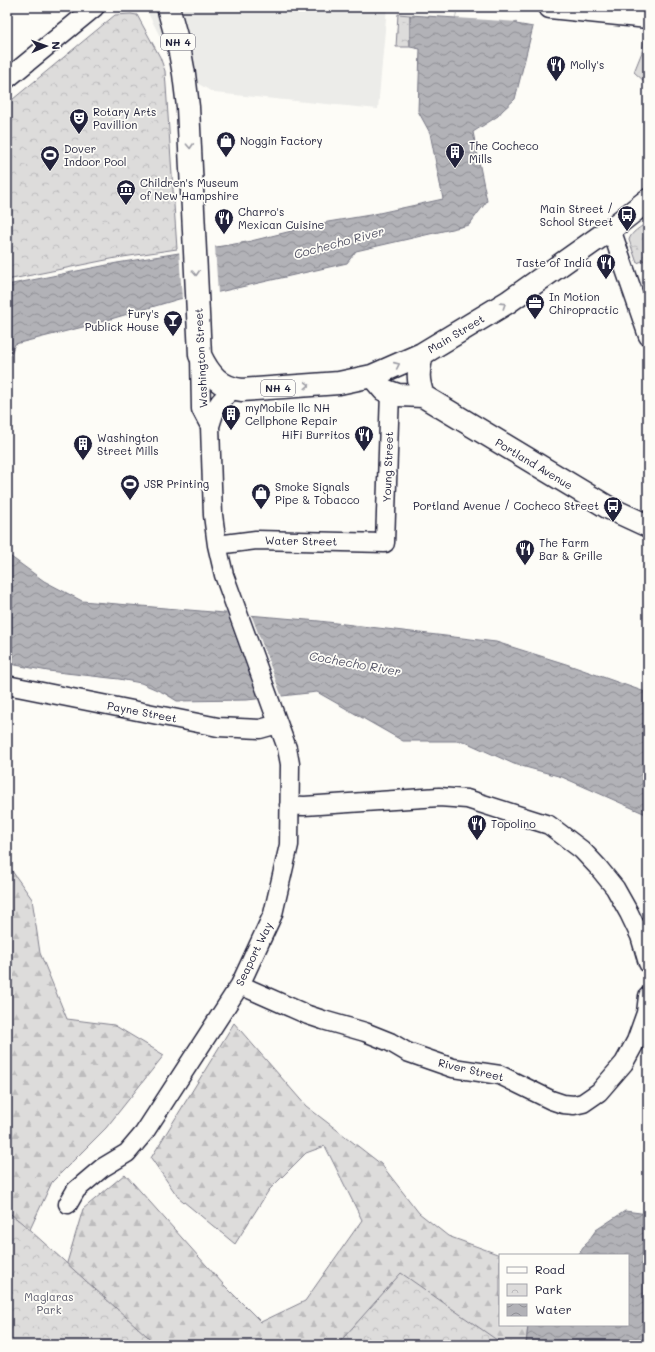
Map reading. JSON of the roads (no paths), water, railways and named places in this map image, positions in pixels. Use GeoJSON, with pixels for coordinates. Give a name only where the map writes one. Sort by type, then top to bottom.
{"type":"FeatureCollection","features":[{"type":"Feature","properties":{"kind":"main road"},"geometry":{"type":"LineString","coordinates":[[550,7],[610,10],[648,17]]}},
{"type":"Feature","properties":{"kind":"main road","name":"Washington Street"},"geometry":{"type":"LineString","coordinates":[[170,8],[179,47],[187,100],[200,355]]}},
{"type":"Feature","properties":{"kind":"main road","name":"Main Street"},"geometry":{"type":"LineString","coordinates":[[200,355],[214,377],[225,386],[242,390],[326,384],[372,376],[422,354],[508,302],[611,229],[648,200]]}},
{"type":"Feature","properties":{"kind":"main road"},"geometry":{"type":"LineString","coordinates":[[422,354],[418,376],[423,396]]}},
{"type":"Feature","properties":{"kind":"main road","name":"Portland Avenue"},"geometry":{"type":"LineString","coordinates":[[372,376],[384,390],[398,395],[423,396],[608,508],[648,526]]}},
{"type":"Feature","properties":{"kind":"street"},"geometry":{"type":"LineString","coordinates":[[7,79],[95,7]]}},
{"type":"Feature","properties":{"kind":"street"},"geometry":{"type":"LineString","coordinates":[[611,229],[645,328]]}},
{"type":"Feature","properties":{"kind":"street","name":"Washington Street"},"geometry":{"type":"LineString","coordinates":[[200,355],[201,409],[210,426],[213,515],[217,545],[224,575],[278,724]]}},
{"type":"Feature","properties":{"kind":"street"},"geometry":{"type":"LineString","coordinates":[[210,426],[218,403],[223,397],[234,389]]}},
{"type":"Feature","properties":{"kind":"street","name":"Young Street"},"geometry":{"type":"LineString","coordinates":[[385,542],[390,392]]}},
{"type":"Feature","properties":{"kind":"street","name":"Water Street"},"geometry":{"type":"LineString","coordinates":[[217,545],[256,540],[385,542]]}},
{"type":"Feature","properties":{"kind":"street","name":"Payne Street"},"geometry":{"type":"LineString","coordinates":[[7,686],[218,727],[260,729],[278,724]]}},
{"type":"Feature","properties":{"kind":"street","name":"Seaport Way"},"geometry":{"type":"LineString","coordinates":[[68,1204],[76,1190],[102,1168],[125,1154],[144,1133],[240,985],[273,914],[289,845],[290,764],[287,748],[278,724]]}},
{"type":"Feature","properties":{"kind":"street"},"geometry":{"type":"LineString","coordinates":[[289,805],[304,806],[439,797],[467,799],[549,825],[582,850],[615,888],[630,913],[640,936],[648,963]]}},
{"type":"Feature","properties":{"kind":"street","name":"River Street"},"geometry":{"type":"LineString","coordinates":[[240,985],[316,1018],[365,1032],[390,1042],[407,1052],[453,1068],[500,1075],[551,1100],[563,1104],[574,1105],[583,1103],[599,1092],[624,1063],[636,1041],[646,1013],[648,996]]}},
{"type":"Feature","properties":{"kind":"water","name":"Cochecho River"},"geometry":{"type":"Polygon","coordinates":[[[457,7],[518,7],[516,24],[533,27],[515,99],[498,116],[473,132],[487,201],[469,225],[356,251],[347,263],[219,292],[179,299],[87,326],[15,344],[9,358],[7,358],[7,285],[117,263],[247,242],[328,222],[370,215],[443,199],[430,133],[418,111],[420,49],[410,47],[410,15],[456,18],[457,7]]]}},
{"type":"Feature","properties":{"kind":"water","name":"Cochecho River"},"geometry":{"type":"Polygon","coordinates":[[[7,554],[44,581],[82,601],[319,621],[496,642],[566,664],[648,693],[648,815],[562,777],[514,764],[463,741],[403,741],[317,692],[247,700],[177,701],[164,693],[141,683],[48,671],[10,664],[7,660],[7,554]]]}},
{"type":"Feature","properties":{"kind":"water"},"geometry":{"type":"Polygon","coordinates":[[[625,1211],[648,1214],[648,1345],[526,1345],[528,1326],[629,1326],[629,1254],[579,1254],[596,1230],[625,1211]]]}},
{"type":"Feature","properties":{"kind":"place","name":"Molly's"},"geometry":{"type":"Point","coordinates":[556,82]}},
{"type":"Feature","properties":{"kind":"place","name":"Rotary Arts Pavillion"},"geometry":{"type":"Point","coordinates":[79,135]}},
{"type":"Feature","properties":{"kind":"place","name":"Noggin Factory"},"geometry":{"type":"Point","coordinates":[226,158]}},
{"type":"Feature","properties":{"kind":"place","name":"The Cocheco Mills"},"geometry":{"type":"Point","coordinates":[455,169]}},
{"type":"Feature","properties":{"kind":"place","name":"Dover Indoor Pool"},"geometry":{"type":"Point","coordinates":[50,172]}},
{"type":"Feature","properties":{"kind":"place","name":"Children's Museum of New Hampshire"},"geometry":{"type":"Point","coordinates":[126,206]}},
{"type":"Feature","properties":{"kind":"place","name":"Main Street / School Street"},"geometry":{"type":"Point","coordinates":[627,232]}},
{"type":"Feature","properties":{"kind":"place","name":"Charro's Mexican Cuisine"},"geometry":{"type":"Point","coordinates":[224,235]}},
{"type":"Feature","properties":{"kind":"place","name":"Taste of India"},"geometry":{"type":"Point","coordinates":[606,280]}},
{"type":"Feature","properties":{"kind":"place","name":"In Motion Chiropractic"},"geometry":{"type":"Point","coordinates":[535,320]}},
{"type":"Feature","properties":{"kind":"place","name":"Fury's Publick House"},"geometry":{"type":"Point","coordinates":[173,337]}},
{"type":"Feature","properties":{"kind":"place","name":"myMobile llc NH Cellphone Repair"},"geometry":{"type":"Point","coordinates":[231,431]}},
{"type":"Feature","properties":{"kind":"place","name":"HiFi Burritos"},"geometry":{"type":"Point","coordinates":[364,452]}},
{"type":"Feature","properties":{"kind":"place","name":"Washington Street Mills"},"geometry":{"type":"Point","coordinates":[83,461]}},
{"type":"Feature","properties":{"kind":"place","name":"JSR Printing"},"geometry":{"type":"Point","coordinates":[130,501]}},
{"type":"Feature","properties":{"kind":"place","name":"Smoke Signals Pipe & Tobacco"},"geometry":{"type":"Point","coordinates":[261,510]}},
{"type":"Feature","properties":{"kind":"place","name":"Portland Avenue / Cocheco Street"},"geometry":{"type":"Point","coordinates":[613,523]}},
{"type":"Feature","properties":{"kind":"place","name":"The Farm Bar & Grille"},"geometry":{"type":"Point","coordinates":[525,566]}},
{"type":"Feature","properties":{"kind":"place","name":"Topolino"},"geometry":{"type":"Point","coordinates":[477,841]}},
{"type":"Feature","properties":{"kind":"park label","name":"Maglaras Park"},"geometry":{"type":"Point","coordinates":[49,1303]}}]}
